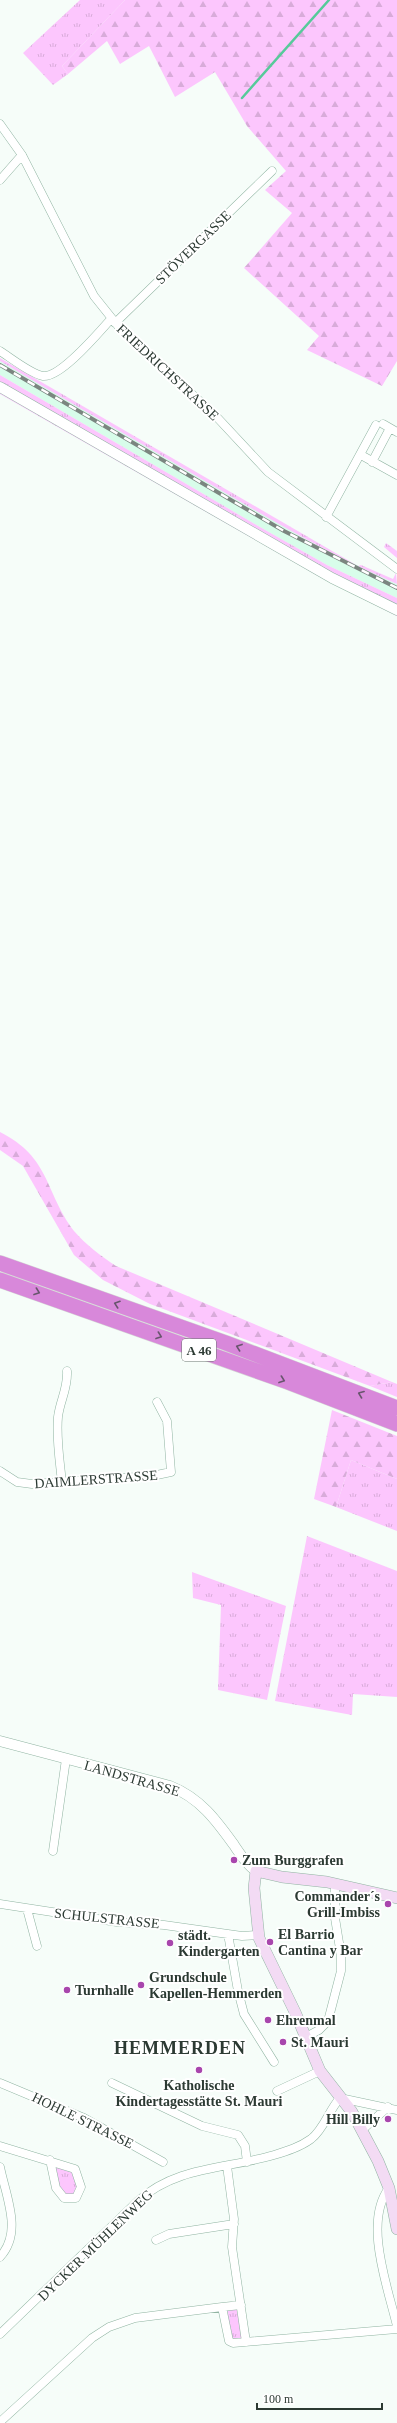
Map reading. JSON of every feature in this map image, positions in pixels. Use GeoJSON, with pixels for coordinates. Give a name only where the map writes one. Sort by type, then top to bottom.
{"type":"FeatureCollection","features":[{"type":"Feature","properties":{"kind":"highway","name":"A 46"},"geometry":{"type":"LineString","coordinates":[[0,1263],[226,1343],[397,1408]]}},
{"type":"Feature","properties":{"kind":"highway","name":"A 46"},"geometry":{"type":"LineString","coordinates":[[0,1280],[288,1382],[397,1424]]}},
{"type":"Feature","properties":{"kind":"main road"},"geometry":{"type":"LineString","coordinates":[[397,1898],[335,1883],[282,1877],[256,1871],[254,1888],[258,1934],[306,2037],[320,2071],[352,2112],[362,2130],[389,2188],[397,2229]]}},
{"type":"Feature","properties":{"kind":"street","name":"FRIEDRICHSTRASSE"},"geometry":{"type":"LineString","coordinates":[[0,124],[22,155],[94,296],[113,321],[137,347],[213,413],[268,472],[397,569]]}},
{"type":"Feature","properties":{"kind":"street"},"geometry":{"type":"LineString","coordinates":[[0,180],[22,155]]}},
{"type":"Feature","properties":{"kind":"street","name":"STÖVERGASSE"},"geometry":{"type":"LineString","coordinates":[[0,351],[40,375],[53,375],[63,368],[272,170]]}},
{"type":"Feature","properties":{"kind":"street"},"geometry":{"type":"LineString","coordinates":[[0,387],[328,576],[397,610]]}},
{"type":"Feature","properties":{"kind":"street"},"geometry":{"type":"LineString","coordinates":[[326,517],[361,455],[386,427]]}},
{"type":"Feature","properties":{"kind":"street"},"geometry":{"type":"LineString","coordinates":[[372,462],[386,427]]}},
{"type":"Feature","properties":{"kind":"street"},"geometry":{"type":"LineString","coordinates":[[361,455],[397,475]]}},
{"type":"Feature","properties":{"kind":"street"},"geometry":{"type":"LineString","coordinates":[[62,1483],[58,1422],[60,1406],[68,1386],[67,1371]]}},
{"type":"Feature","properties":{"kind":"street","name":"DAIMLERSTRASSE"},"geometry":{"type":"LineString","coordinates":[[0,1471],[13,1480],[24,1484],[62,1483],[152,1476],[171,1472],[167,1421],[157,1402]]}},
{"type":"Feature","properties":{"kind":"street","name":"LANDSTRASSE"},"geometry":{"type":"LineString","coordinates":[[0,1741],[170,1786],[184,1792],[210,1813],[247,1864],[256,1871]]}},
{"type":"Feature","properties":{"kind":"street"},"geometry":{"type":"LineString","coordinates":[[53,1851],[66,1759]]}},
{"type":"Feature","properties":{"kind":"street"},"geometry":{"type":"LineString","coordinates":[[306,2037],[322,2028],[328,2021],[341,1971],[341,1956],[335,1918],[335,1883]]}},
{"type":"Feature","properties":{"kind":"street","name":"SCHULSTRASSE"},"geometry":{"type":"LineString","coordinates":[[0,1904],[117,1922],[164,1925],[228,1934],[258,1934]]}},
{"type":"Feature","properties":{"kind":"street"},"geometry":{"type":"LineString","coordinates":[[27,1909],[37,1946]]}},
{"type":"Feature","properties":{"kind":"street"},"geometry":{"type":"LineString","coordinates":[[228,1934],[238,1991],[244,2014],[274,2062]]}},
{"type":"Feature","properties":{"kind":"street"},"geometry":{"type":"LineString","coordinates":[[277,2091],[320,2071]]}},
{"type":"Feature","properties":{"kind":"street","name":"HOHLE STRASSE"},"geometry":{"type":"LineString","coordinates":[[0,2083],[84,2118],[164,2162]]}},
{"type":"Feature","properties":{"kind":"street"},"geometry":{"type":"LineString","coordinates":[[112,2083],[202,2126],[238,2135],[245,2146],[247,2162]]}},
{"type":"Feature","properties":{"kind":"street"},"geometry":{"type":"LineString","coordinates":[[340,2098],[397,2110]]}},
{"type":"Feature","properties":{"kind":"street","name":"DYCKER MÜHLENWEG"},"geometry":{"type":"LineString","coordinates":[[0,2334],[141,2198],[178,2172],[247,2162],[295,2148],[310,2140],[320,2130],[332,2106],[340,2098]]}},
{"type":"Feature","properties":{"kind":"street"},"geometry":{"type":"LineString","coordinates":[[362,2130],[388,2107]]}},
{"type":"Feature","properties":{"kind":"street"},"geometry":{"type":"LineString","coordinates":[[0,2146],[50,2160],[75,2169],[81,2187],[76,2198],[64,2198],[59,2193],[50,2160]]}},
{"type":"Feature","properties":{"kind":"street"},"geometry":{"type":"LineString","coordinates":[[227,2166],[234,2224],[232,2247],[246,2342]]}},
{"type":"Feature","properties":{"kind":"street"},"geometry":{"type":"LineString","coordinates":[[0,2167],[12,2229],[11,2242],[0,2258]]}},
{"type":"Feature","properties":{"kind":"street"},"geometry":{"type":"LineString","coordinates":[[389,2188],[379,2206],[378,2232],[397,2326]]}},
{"type":"Feature","properties":{"kind":"street"},"geometry":{"type":"LineString","coordinates":[[156,2240],[169,2234],[234,2224]]}},
{"type":"Feature","properties":{"kind":"street"},"geometry":{"type":"LineString","coordinates":[[0,2422],[103,2330],[135,2318],[241,2305]]}},
{"type":"Feature","properties":{"kind":"street"},"geometry":{"type":"LineString","coordinates":[[222,2307],[228,2340],[233,2343],[397,2329]]}},
{"type":"Feature","properties":{"kind":"shaded area"},"geometry":{"type":"Polygon","coordinates":[[[0,361],[325,550],[397,584],[397,598],[327,565],[0,375],[0,361]]]}},
{"type":"Feature","properties":{"kind":"green space"},"geometry":{"type":"Polygon","coordinates":[[[80,0],[125,0],[62,66],[68,74],[53,85],[23,53],[80,0]]]}},
{"type":"Feature","properties":{"kind":"green space"},"geometry":{"type":"Polygon","coordinates":[[[125,0],[397,0],[397,361],[382,386],[307,350],[319,336],[244,268],[292,213],[265,190],[286,171],[247,126],[215,72],[175,97],[149,46],[120,64],[107,41],[68,74],[62,66],[125,0]]]}},
{"type":"Feature","properties":{"kind":"green space"},"geometry":{"type":"Polygon","coordinates":[[[0,358],[358,566],[325,550],[256,511],[20,373],[0,361],[0,358]]]}},
{"type":"Feature","properties":{"kind":"green space"},"geometry":{"type":"Polygon","coordinates":[[[0,375],[327,565],[397,598],[397,605],[331,573],[0,382],[0,375]]]}},
{"type":"Feature","properties":{"kind":"green space"},"geometry":{"type":"Polygon","coordinates":[[[0,391],[397,614],[397,616],[318,576],[0,394],[0,391]]]}},
{"type":"Feature","properties":{"kind":"green space"},"geometry":{"type":"Polygon","coordinates":[[[386,543],[397,551],[397,558],[384,547],[386,543]]]}},
{"type":"Feature","properties":{"kind":"green space"},"geometry":{"type":"Polygon","coordinates":[[[361,565],[393,579],[396,573],[397,584],[373,573],[358,566],[361,565]]]}},
{"type":"Feature","properties":{"kind":"green space"},"geometry":{"type":"Polygon","coordinates":[[[0,1132],[17,1142],[38,1164],[64,1216],[74,1231],[94,1250],[116,1266],[392,1382],[370,1386],[150,1304],[103,1280],[74,1255],[23,1166],[0,1150],[0,1132]]]}},
{"type":"Feature","properties":{"kind":"green space"},"geometry":{"type":"Polygon","coordinates":[[[392,1382],[397,1384],[397,1397],[370,1386],[392,1382]]]}},
{"type":"Feature","properties":{"kind":"green space"},"geometry":{"type":"Polygon","coordinates":[[[332,1410],[397,1436],[397,1479],[351,1460],[336,1507],[314,1499],[332,1410]]]}},
{"type":"Feature","properties":{"kind":"green space"},"geometry":{"type":"Polygon","coordinates":[[[351,1460],[397,1479],[397,1531],[336,1507],[351,1460]]]}},
{"type":"Feature","properties":{"kind":"green space"},"geometry":{"type":"Polygon","coordinates":[[[307,1536],[397,1571],[397,1697],[353,1694],[352,1715],[275,1701],[307,1536]]]}},
{"type":"Feature","properties":{"kind":"green space"},"geometry":{"type":"Polygon","coordinates":[[[192,1572],[286,1606],[267,1700],[218,1690],[221,1605],[193,1598],[192,1572]]]}},
{"type":"Feature","properties":{"kind":"green space"},"geometry":{"type":"Polygon","coordinates":[[[59,2166],[71,2171],[78,2187],[77,2192],[68,2196],[60,2191],[55,2168],[59,2166]]]}},
{"type":"Feature","properties":{"kind":"green space"},"geometry":{"type":"Polygon","coordinates":[[[240,2308],[243,2339],[231,2340],[227,2310],[240,2308]]]}},
{"type":"Feature","properties":{"kind":"waterway"},"geometry":{"type":"LineString","coordinates":[[242,98],[329,0]]}},
{"type":"Feature","properties":{"kind":"railway"},"geometry":{"type":"LineString","coordinates":[[0,365],[284,531],[397,588]]}},
{"type":"Feature","properties":{"kind":"place","name":"Zum Burggrafen"},"geometry":{"type":"Point","coordinates":[234,1860]}},
{"type":"Feature","properties":{"kind":"place","name":"Commander´s Grill-Imbiss"},"geometry":{"type":"Point","coordinates":[388,1904]}},
{"type":"Feature","properties":{"kind":"place","name":"El Barrio Cantina y Bar"},"geometry":{"type":"Point","coordinates":[270,1942]}},
{"type":"Feature","properties":{"kind":"place","name":"städt. Kindergarten"},"geometry":{"type":"Point","coordinates":[170,1943]}},
{"type":"Feature","properties":{"kind":"place","name":"Grundschule Kapellen-Hemmerden"},"geometry":{"type":"Point","coordinates":[141,1985]}},
{"type":"Feature","properties":{"kind":"place","name":"Turnhalle"},"geometry":{"type":"Point","coordinates":[67,1990]}},
{"type":"Feature","properties":{"kind":"place","name":"Ehrenmal"},"geometry":{"type":"Point","coordinates":[268,2020]}},
{"type":"Feature","properties":{"kind":"place","name":"St. Mauri"},"geometry":{"type":"Point","coordinates":[283,2042]}},
{"type":"Feature","properties":{"kind":"place","name":"Katholische Kindertagesstätte St. Mauri"},"geometry":{"type":"Point","coordinates":[199,2070]}},
{"type":"Feature","properties":{"kind":"place","name":"Hill Billy"},"geometry":{"type":"Point","coordinates":[388,2119]}},
{"type":"Feature","properties":{"kind":"district","name":"HEMMERDEN"},"geometry":{"type":"Point","coordinates":[180,2048]}}]}
